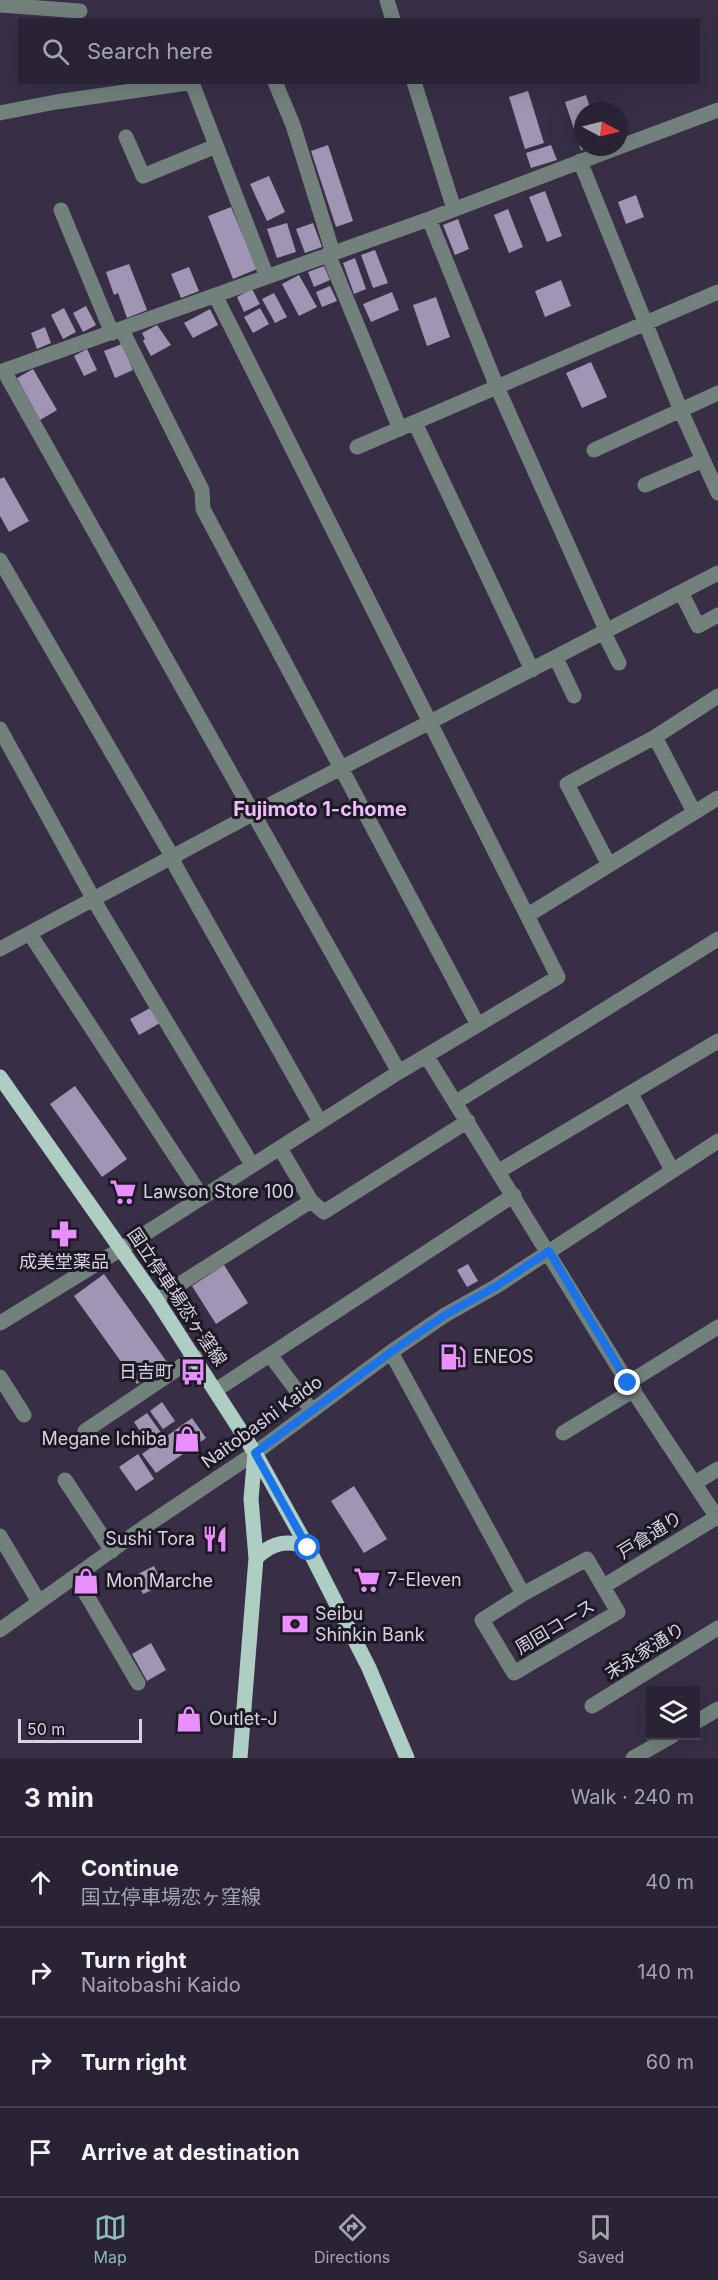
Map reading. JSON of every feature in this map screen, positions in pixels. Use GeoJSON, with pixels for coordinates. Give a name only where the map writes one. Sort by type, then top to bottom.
{"type":"FeatureCollection","features":[{"type":"Feature","properties":{"kind":"main road","name":"国立停車場恋ヶ窪線"},"geometry":{"type":"LineString","coordinates":[[0,1077],[156,1299],[255,1453],[308,1548],[369,1668],[407,1758]]}},
{"type":"Feature","properties":{"kind":"main road"},"geometry":{"type":"LineString","coordinates":[[240,1758],[256,1558],[251,1500],[255,1453]]}},
{"type":"Feature","properties":{"kind":"main road"},"geometry":{"type":"LineString","coordinates":[[256,1558],[267,1548],[279,1543],[296,1543],[308,1548]]}},
{"type":"Feature","properties":{"kind":"street"},"geometry":{"type":"LineString","coordinates":[[387,0],[392,18]]}},
{"type":"Feature","properties":{"kind":"street"},"geometry":{"type":"LineString","coordinates":[[0,5],[80,11]]}},
{"type":"Feature","properties":{"kind":"street"},"geometry":{"type":"LineString","coordinates":[[0,112],[67,100],[186,84]]}},
{"type":"Feature","properties":{"kind":"street"},"geometry":{"type":"LineString","coordinates":[[193,84],[267,277]]}},
{"type":"Feature","properties":{"kind":"street"},"geometry":{"type":"LineString","coordinates":[[276,84],[293,125],[330,253],[400,429]]}},
{"type":"Feature","properties":{"kind":"street"},"geometry":{"type":"LineString","coordinates":[[415,84],[454,209]]}},
{"type":"Feature","properties":{"kind":"street"},"geometry":{"type":"LineString","coordinates":[[628,144],[718,110]]}},
{"type":"Feature","properties":{"kind":"street"},"geometry":{"type":"LineString","coordinates":[[126,137],[142,176],[216,146]]}},
{"type":"Feature","properties":{"kind":"street"},"geometry":{"type":"LineString","coordinates":[[399,1072],[2,372],[216,297],[594,156]]}},
{"type":"Feature","properties":{"kind":"street"},"geometry":{"type":"LineString","coordinates":[[580,161],[681,411],[718,493]]}},
{"type":"Feature","properties":{"kind":"street"},"geometry":{"type":"LineString","coordinates":[[61,210],[117,331],[202,490],[203,509],[478,1025]]}},
{"type":"Feature","properties":{"kind":"street"},"geometry":{"type":"LineString","coordinates":[[429,219],[497,387],[619,663]]}},
{"type":"Feature","properties":{"kind":"street"},"geometry":{"type":"LineString","coordinates":[[357,447],[718,292]]}},
{"type":"Feature","properties":{"kind":"street"},"geometry":{"type":"LineString","coordinates":[[0,1323],[399,1072],[558,977],[432,722],[216,297]]}},
{"type":"Feature","properties":{"kind":"street"},"geometry":{"type":"LineString","coordinates":[[594,450],[718,393]]}},
{"type":"Feature","properties":{"kind":"street"},"geometry":{"type":"LineString","coordinates":[[416,423],[532,670]]}},
{"type":"Feature","properties":{"kind":"street"},"geometry":{"type":"LineString","coordinates":[[645,485],[703,460]]}},
{"type":"Feature","properties":{"kind":"street"},"geometry":{"type":"LineString","coordinates":[[0,560],[172,858],[320,1122]]}},
{"type":"Feature","properties":{"kind":"street"},"geometry":{"type":"LineString","coordinates":[[1,947],[30,934],[254,813],[718,573]]}},
{"type":"Feature","properties":{"kind":"street"},"geometry":{"type":"LineString","coordinates":[[681,592],[698,626],[718,615]]}},
{"type":"Feature","properties":{"kind":"street"},"geometry":{"type":"LineString","coordinates":[[556,658],[574,696]]}},
{"type":"Feature","properties":{"kind":"street"},"geometry":{"type":"LineString","coordinates":[[609,865],[567,784],[655,737],[718,696]]}},
{"type":"Feature","properties":{"kind":"street"},"geometry":{"type":"LineString","coordinates":[[0,729],[94,898],[252,1165]]}},
{"type":"Feature","properties":{"kind":"street"},"geometry":{"type":"LineString","coordinates":[[655,737],[694,812]]}},
{"type":"Feature","properties":{"kind":"street"},"geometry":{"type":"LineString","coordinates":[[528,915],[718,798]]}},
{"type":"Feature","properties":{"kind":"street"},"geometry":{"type":"LineString","coordinates":[[30,934],[202,1197]]}},
{"type":"Feature","properties":{"kind":"street"},"geometry":{"type":"LineString","coordinates":[[456,1102],[718,939]]}},
{"type":"Feature","properties":{"kind":"street"},"geometry":{"type":"LineString","coordinates":[[500,1172],[718,1041]]}},
{"type":"Feature","properties":{"kind":"street"},"geometry":{"type":"LineString","coordinates":[[427,1057],[631,1386],[717,1518]]}},
{"type":"Feature","properties":{"kind":"street"},"geometry":{"type":"LineString","coordinates":[[632,1094],[672,1170]]}},
{"type":"Feature","properties":{"kind":"street"},"geometry":{"type":"LineString","coordinates":[[280,1148],[311,1201],[324,1212],[468,1121]]}},
{"type":"Feature","properties":{"kind":"street","name":"Naitobashi Kaido"},"geometry":{"type":"LineString","coordinates":[[0,1630],[255,1453],[445,1315],[495,1287],[718,1141]]}},
{"type":"Feature","properties":{"kind":"street"},"geometry":{"type":"LineString","coordinates":[[216,1390],[514,1195]]}},
{"type":"Feature","properties":{"kind":"street"},"geometry":{"type":"LineString","coordinates":[[156,1299],[311,1201]]}},
{"type":"Feature","properties":{"kind":"street"},"geometry":{"type":"LineString","coordinates":[[563,1433],[718,1327]]}},
{"type":"Feature","properties":{"kind":"street"},"geometry":{"type":"LineString","coordinates":[[391,1352],[523,1593],[587,1559],[604,1586]]}},
{"type":"Feature","properties":{"kind":"street"},"geometry":{"type":"LineString","coordinates":[[270,1355],[312,1411]]}},
{"type":"Feature","properties":{"kind":"street"},"geometry":{"type":"LineString","coordinates":[[86,1431],[195,1357]]}},
{"type":"Feature","properties":{"kind":"street"},"geometry":{"type":"LineString","coordinates":[[0,1377],[24,1415]]}},
{"type":"Feature","properties":{"kind":"street"},"geometry":{"type":"LineString","coordinates":[[695,1483],[718,1469]]}},
{"type":"Feature","properties":{"kind":"street"},"geometry":{"type":"LineString","coordinates":[[66,1480],[112,1551]]}},
{"type":"Feature","properties":{"kind":"street","name":"戸倉通り"},"geometry":{"type":"LineString","coordinates":[[604,1586],[717,1518]]}},
{"type":"Feature","properties":{"kind":"street"},"geometry":{"type":"LineString","coordinates":[[0,1536],[39,1602]]}},
{"type":"Feature","properties":{"kind":"street"},"geometry":{"type":"LineString","coordinates":[[76,1577],[138,1683]]}},
{"type":"Feature","properties":{"kind":"street","name":"周回コース"},"geometry":{"type":"LineString","coordinates":[[523,1593],[482,1620],[514,1673],[618,1612],[604,1586]]}},
{"type":"Feature","properties":{"kind":"street","name":"末永家通り"},"geometry":{"type":"LineString","coordinates":[[592,1706],[718,1628]]}},
{"type":"Feature","properties":{"kind":"street"},"geometry":{"type":"LineString","coordinates":[[700,1720],[718,1709]]}},
{"type":"Feature","properties":{"kind":"street"},"geometry":{"type":"LineString","coordinates":[[633,1758],[665,1740]]}},
{"type":"Feature","properties":{"kind":"building"},"geometry":{"type":"Polygon","coordinates":[[[528,91],[544,143],[525,149],[509,97],[528,91]]]}},
{"type":"Feature","properties":{"kind":"building"},"geometry":{"type":"Polygon","coordinates":[[[586,95],[588,102],[574,102],[574,129],[565,102],[586,95]]]}},
{"type":"Feature","properties":{"kind":"building"},"geometry":{"type":"Polygon","coordinates":[[[328,145],[353,221],[336,227],[311,151],[328,145]]]}},
{"type":"Feature","properties":{"kind":"building"},"geometry":{"type":"Polygon","coordinates":[[[551,145],[557,160],[531,168],[526,153],[551,145]]]}},
{"type":"Feature","properties":{"kind":"building"},"geometry":{"type":"Polygon","coordinates":[[[269,176],[285,212],[267,221],[250,184],[269,176]]]}},
{"type":"Feature","properties":{"kind":"building"},"geometry":{"type":"Polygon","coordinates":[[[545,191],[562,236],[547,242],[529,197],[545,191]]]}},
{"type":"Feature","properties":{"kind":"building"},"geometry":{"type":"Polygon","coordinates":[[[636,195],[644,217],[626,224],[618,202],[636,195]]]}},
{"type":"Feature","properties":{"kind":"building"},"geometry":{"type":"Polygon","coordinates":[[[231,207],[257,269],[233,279],[208,216],[231,207]]]}},
{"type":"Feature","properties":{"kind":"building"},"geometry":{"type":"Polygon","coordinates":[[[508,209],[523,247],[509,253],[494,215],[508,209]]]}},
{"type":"Feature","properties":{"kind":"building"},"geometry":{"type":"Polygon","coordinates":[[[458,219],[469,249],[455,255],[443,225],[458,219]]]}},
{"type":"Feature","properties":{"kind":"building"},"geometry":{"type":"Polygon","coordinates":[[[287,223],[296,252],[277,258],[267,229],[287,223]]]}},
{"type":"Feature","properties":{"kind":"building"},"geometry":{"type":"Polygon","coordinates":[[[313,223],[322,247],[305,253],[296,229],[313,223]]]}},
{"type":"Feature","properties":{"kind":"building"},"geometry":{"type":"Polygon","coordinates":[[[375,250],[388,283],[373,288],[361,255],[375,250]]]}},
{"type":"Feature","properties":{"kind":"building"},"geometry":{"type":"Polygon","coordinates":[[[355,258],[366,289],[354,294],[343,263],[355,258]]]}},
{"type":"Feature","properties":{"kind":"building"},"geometry":{"type":"Polygon","coordinates":[[[129,264],[147,310],[127,318],[118,293],[114,295],[106,272],[129,264]]]}},
{"type":"Feature","properties":{"kind":"building"},"geometry":{"type":"Polygon","coordinates":[[[324,266],[330,280],[314,287],[308,272],[324,266]]]}},
{"type":"Feature","properties":{"kind":"building"},"geometry":{"type":"Polygon","coordinates":[[[189,267],[199,291],[181,298],[171,274],[189,267]]]}},
{"type":"Feature","properties":{"kind":"building"},"geometry":{"type":"Polygon","coordinates":[[[299,275],[317,307],[299,316],[282,284],[299,275]]]}},
{"type":"Feature","properties":{"kind":"building"},"geometry":{"type":"Polygon","coordinates":[[[561,280],[571,306],[545,317],[535,291],[561,280]]]}},
{"type":"Feature","properties":{"kind":"building"},"geometry":{"type":"Polygon","coordinates":[[[330,286],[337,301],[322,307],[316,292],[330,286]]]}},
{"type":"Feature","properties":{"kind":"building"},"geometry":{"type":"Polygon","coordinates":[[[252,289],[260,304],[244,312],[237,297],[252,289]]]}},
{"type":"Feature","properties":{"kind":"building"},"geometry":{"type":"Polygon","coordinates":[[[392,292],[399,310],[371,322],[363,304],[392,292]]]}},
{"type":"Feature","properties":{"kind":"building"},"geometry":{"type":"Polygon","coordinates":[[[274,293],[287,317],[275,323],[262,299],[274,293]]]}},
{"type":"Feature","properties":{"kind":"building"},"geometry":{"type":"Polygon","coordinates":[[[436,297],[450,337],[427,346],[413,305],[436,297]]]}},
{"type":"Feature","properties":{"kind":"building"},"geometry":{"type":"Polygon","coordinates":[[[86,306],[96,325],[83,332],[73,313],[86,306]]]}},
{"type":"Feature","properties":{"kind":"building"},"geometry":{"type":"Polygon","coordinates":[[[64,308],[76,332],[63,339],[51,315],[64,308]]]}},
{"type":"Feature","properties":{"kind":"building"},"geometry":{"type":"Polygon","coordinates":[[[260,308],[269,324],[253,333],[244,317],[260,308]]]}},
{"type":"Feature","properties":{"kind":"building"},"geometry":{"type":"Polygon","coordinates":[[[210,309],[218,325],[193,338],[184,323],[210,309]]]}},
{"type":"Feature","properties":{"kind":"building"},"geometry":{"type":"Polygon","coordinates":[[[157,325],[171,345],[151,356],[143,341],[145,339],[142,333],[157,325]]]}},
{"type":"Feature","properties":{"kind":"building"},"geometry":{"type":"Polygon","coordinates":[[[45,327],[51,343],[37,349],[31,333],[45,327]]]}},
{"type":"Feature","properties":{"kind":"building"},"geometry":{"type":"Polygon","coordinates":[[[122,344],[133,370],[115,378],[104,351],[122,344]]]}},
{"type":"Feature","properties":{"kind":"building"},"geometry":{"type":"Polygon","coordinates":[[[87,349],[97,370],[84,376],[74,356],[87,349]]]}},
{"type":"Feature","properties":{"kind":"building"},"geometry":{"type":"Polygon","coordinates":[[[591,362],[607,397],[582,408],[566,373],[591,362]]]}},
{"type":"Feature","properties":{"kind":"building"},"geometry":{"type":"Polygon","coordinates":[[[33,369],[57,410],[40,420],[17,378],[33,369]]]}},
{"type":"Feature","properties":{"kind":"building"},"geometry":{"type":"Polygon","coordinates":[[[4,477],[29,521],[9,532],[0,516],[0,479],[4,477]]]}},
{"type":"Feature","properties":{"kind":"building"},"geometry":{"type":"Polygon","coordinates":[[[152,1007],[160,1023],[139,1035],[130,1019],[152,1007]]]}},
{"type":"Feature","properties":{"kind":"building"},"geometry":{"type":"Polygon","coordinates":[[[75,1086],[127,1159],[102,1177],[50,1104],[75,1086]]]}},
{"type":"Feature","properties":{"kind":"building"},"geometry":{"type":"Polygon","coordinates":[[[468,1264],[478,1281],[467,1287],[457,1270],[468,1264]]]}},
{"type":"Feature","properties":{"kind":"building"},"geometry":{"type":"Polygon","coordinates":[[[224,1265],[248,1303],[216,1324],[192,1286],[224,1265]]]}},
{"type":"Feature","properties":{"kind":"building"},"geometry":{"type":"Polygon","coordinates":[[[104,1274],[167,1362],[137,1384],[74,1296],[104,1274]]]}},
{"type":"Feature","properties":{"kind":"building"},"geometry":{"type":"Polygon","coordinates":[[[162,1402],[175,1421],[163,1429],[150,1411],[162,1402]]]}},
{"type":"Feature","properties":{"kind":"building"},"geometry":{"type":"Polygon","coordinates":[[[147,1413],[162,1434],[148,1443],[134,1422],[147,1413]]]}},
{"type":"Feature","properties":{"kind":"building"},"geometry":{"type":"Polygon","coordinates":[[[192,1418],[206,1438],[156,1473],[142,1454],[192,1418]]]}},
{"type":"Feature","properties":{"kind":"building"},"geometry":{"type":"Polygon","coordinates":[[[138,1454],[154,1479],[136,1491],[119,1467],[138,1454]]]}},
{"type":"Feature","properties":{"kind":"building"},"geometry":{"type":"Polygon","coordinates":[[[354,1486],[387,1539],[364,1553],[331,1501],[354,1486]]]}},
{"type":"Feature","properties":{"kind":"building"},"geometry":{"type":"Polygon","coordinates":[[[154,1566],[163,1585],[143,1594],[134,1576],[154,1566]]]}},
{"type":"Feature","properties":{"kind":"building"},"geometry":{"type":"Polygon","coordinates":[[[151,1643],[166,1670],[147,1681],[132,1654],[151,1643]]]}},
{"type":"Feature","properties":{"kind":"place","name":"Lawson Store 100"},"geometry":{"type":"Point","coordinates":[123,1192]}},
{"type":"Feature","properties":{"kind":"place","name":"成美堂薬品"},"geometry":{"type":"Point","coordinates":[64,1234]}},
{"type":"Feature","properties":{"kind":"place","name":"ENEOS"},"geometry":{"type":"Point","coordinates":[453,1357]}},
{"type":"Feature","properties":{"kind":"place","name":"日吉町"},"geometry":{"type":"Point","coordinates":[193,1372]}},
{"type":"Feature","properties":{"kind":"place","name":"Megane Ichiba"},"geometry":{"type":"Point","coordinates":[187,1439]}},
{"type":"Feature","properties":{"kind":"place","name":"Sushi Tora"},"geometry":{"type":"Point","coordinates":[215,1539]}},
{"type":"Feature","properties":{"kind":"place","name":"7-Eleven"},"geometry":{"type":"Point","coordinates":[367,1580]}},
{"type":"Feature","properties":{"kind":"place","name":"Mon Marche"},"geometry":{"type":"Point","coordinates":[86,1581]}},
{"type":"Feature","properties":{"kind":"place","name":"Seibu Shinkin Bank"},"geometry":{"type":"Point","coordinates":[295,1624]}},
{"type":"Feature","properties":{"kind":"place","name":"Outlet-J"},"geometry":{"type":"Point","coordinates":[189,1719]}},
{"type":"Feature","properties":{"kind":"district","name":"Fujimoto 1-chome"},"geometry":{"type":"Point","coordinates":[320,809]}},
{"type":"Feature","properties":{"kind":"route"},"geometry":{"type":"LineString","coordinates":[[308,1548],[255,1453],[391,1352],[445,1315],[495,1287],[549,1251],[628,1383]]}}]}
